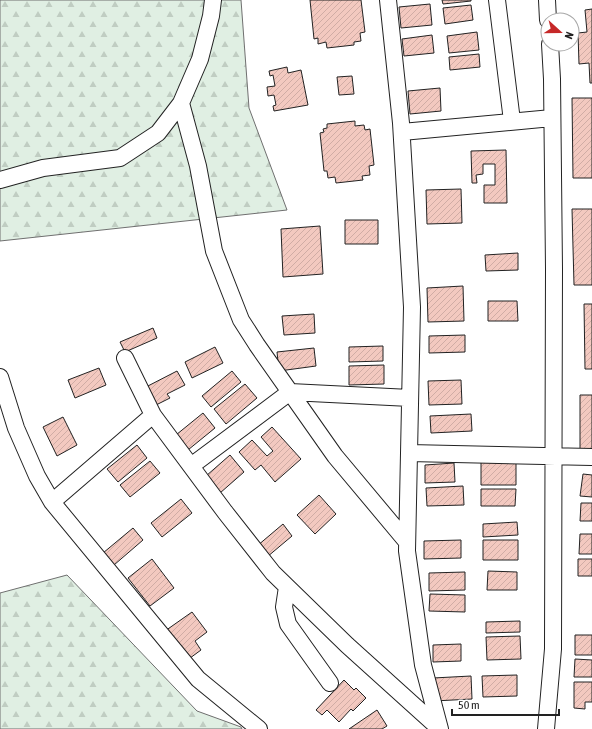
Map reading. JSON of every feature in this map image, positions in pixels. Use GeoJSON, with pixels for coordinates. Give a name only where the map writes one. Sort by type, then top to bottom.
{"type":"FeatureCollection","features":[{"type":"Feature","properties":{"kind":"street"},"geometry":{"type":"LineString","coordinates":[[0,180],[43,168],[120,158],[158,134],[181,103],[200,59],[211,16],[213,0]]}},
{"type":"Feature","properties":{"kind":"street"},"geometry":{"type":"LineString","coordinates":[[388,0],[402,132],[412,307],[407,551],[423,664],[440,729]]}},
{"type":"Feature","properties":{"kind":"street"},"geometry":{"type":"LineString","coordinates":[[497,0],[512,121]]}},
{"type":"Feature","properties":{"kind":"street"},"geometry":{"type":"LineString","coordinates":[[547,0],[548,12]]}},
{"type":"Feature","properties":{"kind":"street"},"geometry":{"type":"LineString","coordinates":[[546,729],[553,650],[554,269],[550,52]]}},
{"type":"Feature","properties":{"kind":"street"},"geometry":{"type":"LineString","coordinates":[[181,103],[198,166],[214,251],[241,320],[335,456],[407,542]]}},
{"type":"Feature","properties":{"kind":"street"},"geometry":{"type":"LineString","coordinates":[[402,132],[552,118]]}},
{"type":"Feature","properties":{"kind":"street"},"geometry":{"type":"LineString","coordinates":[[125,358],[153,415],[234,524],[273,573],[347,645],[440,729]]}},
{"type":"Feature","properties":{"kind":"street"},"geometry":{"type":"LineString","coordinates":[[0,378],[16,428],[37,476],[52,502],[198,679],[259,729]]}},
{"type":"Feature","properties":{"kind":"street"},"geometry":{"type":"LineString","coordinates":[[191,466],[290,392],[410,398]]}},
{"type":"Feature","properties":{"kind":"street"},"geometry":{"type":"LineString","coordinates":[[52,502],[153,415]]}},
{"type":"Feature","properties":{"kind":"street"},"geometry":{"type":"LineString","coordinates":[[410,453],[592,457]]}},
{"type":"Feature","properties":{"kind":"street"},"geometry":{"type":"LineString","coordinates":[[287,587],[284,607],[288,624],[330,683]]}},
{"type":"Feature","properties":{"kind":"green space"},"geometry":{"type":"Polygon","coordinates":[[[0,0],[241,0],[249,108],[287,210],[0,241],[0,0]]]}},
{"type":"Feature","properties":{"kind":"green space"},"geometry":{"type":"Polygon","coordinates":[[[67,575],[197,711],[241,727],[242,729],[0,729],[0,593],[67,575]]]}},
{"type":"Feature","properties":{"kind":"building"},"geometry":{"type":"Polygon","coordinates":[[[310,0],[361,0],[365,32],[360,33],[361,41],[354,42],[354,45],[327,48],[326,42],[318,44],[318,38],[314,39],[310,0]]]}},
{"type":"Feature","properties":{"kind":"building"},"geometry":{"type":"Polygon","coordinates":[[[442,0],[471,0],[471,1],[443,4],[442,0]]]}},
{"type":"Feature","properties":{"kind":"building"},"geometry":{"type":"Polygon","coordinates":[[[430,4],[432,25],[401,28],[399,7],[430,4]]]}},
{"type":"Feature","properties":{"kind":"building"},"geometry":{"type":"Polygon","coordinates":[[[471,5],[473,20],[445,24],[443,8],[471,5]]]}},
{"type":"Feature","properties":{"kind":"building"},"geometry":{"type":"Polygon","coordinates":[[[592,9],[592,83],[590,83],[589,63],[579,64],[580,33],[587,32],[585,10],[592,9]]]}},
{"type":"Feature","properties":{"kind":"building"},"geometry":{"type":"Polygon","coordinates":[[[477,32],[479,50],[449,53],[447,36],[477,32]]]}},
{"type":"Feature","properties":{"kind":"building"},"geometry":{"type":"Polygon","coordinates":[[[432,35],[434,53],[404,56],[402,39],[432,35]]]}},
{"type":"Feature","properties":{"kind":"building"},"geometry":{"type":"Polygon","coordinates":[[[479,54],[480,67],[450,70],[449,57],[479,54]]]}},
{"type":"Feature","properties":{"kind":"building"},"geometry":{"type":"Polygon","coordinates":[[[287,67],[288,73],[301,70],[308,105],[274,111],[273,106],[276,105],[274,95],[268,96],[267,87],[275,86],[273,75],[270,76],[269,71],[287,67]]]}},
{"type":"Feature","properties":{"kind":"building"},"geometry":{"type":"Polygon","coordinates":[[[352,76],[354,94],[339,95],[337,77],[352,76]]]}},
{"type":"Feature","properties":{"kind":"building"},"geometry":{"type":"Polygon","coordinates":[[[440,88],[441,111],[410,114],[408,91],[440,88]]]}},
{"type":"Feature","properties":{"kind":"building"},"geometry":{"type":"Polygon","coordinates":[[[572,98],[592,98],[592,178],[573,178],[572,98]]]}},
{"type":"Feature","properties":{"kind":"building"},"geometry":{"type":"Polygon","coordinates":[[[355,121],[355,126],[364,125],[365,130],[370,129],[374,165],[369,166],[370,175],[362,176],[363,180],[336,183],[335,177],[328,178],[327,171],[324,171],[320,133],[324,132],[323,129],[327,128],[327,124],[355,121]]]}},
{"type":"Feature","properties":{"kind":"building"},"geometry":{"type":"Polygon","coordinates":[[[506,150],[507,203],[484,203],[484,185],[495,185],[495,164],[483,164],[483,174],[476,175],[477,183],[472,183],[471,151],[506,150]]]}},
{"type":"Feature","properties":{"kind":"building"},"geometry":{"type":"Polygon","coordinates":[[[461,189],[462,223],[427,224],[426,190],[461,189]]]}},
{"type":"Feature","properties":{"kind":"building"},"geometry":{"type":"Polygon","coordinates":[[[572,209],[592,209],[592,285],[574,285],[572,209]]]}},
{"type":"Feature","properties":{"kind":"building"},"geometry":{"type":"Polygon","coordinates":[[[345,220],[378,220],[378,244],[345,244],[345,220]]]}},
{"type":"Feature","properties":{"kind":"building"},"geometry":{"type":"Polygon","coordinates":[[[320,226],[323,274],[283,277],[281,229],[320,226]]]}},
{"type":"Feature","properties":{"kind":"building"},"geometry":{"type":"Polygon","coordinates":[[[518,253],[518,270],[486,271],[485,255],[518,253]]]}},
{"type":"Feature","properties":{"kind":"building"},"geometry":{"type":"Polygon","coordinates":[[[463,286],[464,321],[428,322],[427,288],[463,286]]]}},
{"type":"Feature","properties":{"kind":"building"},"geometry":{"type":"Polygon","coordinates":[[[488,301],[517,301],[518,321],[488,321],[488,301]]]}},
{"type":"Feature","properties":{"kind":"building"},"geometry":{"type":"Polygon","coordinates":[[[584,304],[592,304],[592,369],[585,369],[584,304]]]}},
{"type":"Feature","properties":{"kind":"building"},"geometry":{"type":"Polygon","coordinates":[[[314,314],[315,333],[284,335],[282,316],[314,314]]]}},
{"type":"Feature","properties":{"kind":"building"},"geometry":{"type":"Polygon","coordinates":[[[153,328],[157,338],[125,352],[120,342],[153,328]]]}},
{"type":"Feature","properties":{"kind":"building"},"geometry":{"type":"Polygon","coordinates":[[[465,335],[465,352],[429,353],[429,336],[465,335]]]}},
{"type":"Feature","properties":{"kind":"building"},"geometry":{"type":"Polygon","coordinates":[[[383,346],[383,361],[349,362],[349,347],[383,346]]]}},
{"type":"Feature","properties":{"kind":"building"},"geometry":{"type":"Polygon","coordinates":[[[215,347],[223,363],[192,378],[185,362],[215,347]]]}},
{"type":"Feature","properties":{"kind":"building"},"geometry":{"type":"Polygon","coordinates":[[[314,348],[316,366],[279,371],[277,352],[314,348]]]}},
{"type":"Feature","properties":{"kind":"building"},"geometry":{"type":"Polygon","coordinates":[[[384,365],[384,384],[349,385],[349,366],[384,365]]]}},
{"type":"Feature","properties":{"kind":"building"},"geometry":{"type":"Polygon","coordinates":[[[99,368],[106,385],[75,398],[68,380],[99,368]]]}},
{"type":"Feature","properties":{"kind":"building"},"geometry":{"type":"Polygon","coordinates":[[[177,371],[185,385],[167,394],[170,398],[154,406],[144,388],[177,371]]]}},
{"type":"Feature","properties":{"kind":"building"},"geometry":{"type":"Polygon","coordinates":[[[232,371],[241,382],[211,407],[202,396],[232,371]]]}},
{"type":"Feature","properties":{"kind":"building"},"geometry":{"type":"Polygon","coordinates":[[[461,380],[462,404],[429,405],[428,381],[461,380]]]}},
{"type":"Feature","properties":{"kind":"building"},"geometry":{"type":"Polygon","coordinates":[[[245,384],[257,398],[226,424],[214,409],[245,384]]]}},
{"type":"Feature","properties":{"kind":"building"},"geometry":{"type":"Polygon","coordinates":[[[580,395],[592,395],[592,449],[580,449],[580,395]]]}},
{"type":"Feature","properties":{"kind":"building"},"geometry":{"type":"Polygon","coordinates":[[[203,413],[215,428],[183,454],[171,439],[203,413]]]}},
{"type":"Feature","properties":{"kind":"building"},"geometry":{"type":"Polygon","coordinates":[[[471,414],[472,431],[431,433],[430,416],[471,414]]]}},
{"type":"Feature","properties":{"kind":"building"},"geometry":{"type":"Polygon","coordinates":[[[63,417],[77,445],[57,456],[43,427],[63,417]]]}},
{"type":"Feature","properties":{"kind":"building"},"geometry":{"type":"Polygon","coordinates":[[[272,427],[301,459],[275,482],[261,465],[255,470],[239,452],[252,440],[267,456],[273,451],[261,437],[272,427]]]}},
{"type":"Feature","properties":{"kind":"building"},"geometry":{"type":"Polygon","coordinates":[[[137,445],[147,458],[118,482],[107,469],[137,445]]]}},
{"type":"Feature","properties":{"kind":"building"},"geometry":{"type":"Polygon","coordinates":[[[230,455],[244,472],[220,493],[206,476],[230,455]]]}},
{"type":"Feature","properties":{"kind":"building"},"geometry":{"type":"Polygon","coordinates":[[[150,461],[160,473],[130,497],[120,485],[150,461]]]}},
{"type":"Feature","properties":{"kind":"building"},"geometry":{"type":"Polygon","coordinates":[[[481,461],[516,462],[516,485],[481,485],[481,461]]]}},
{"type":"Feature","properties":{"kind":"building"},"geometry":{"type":"Polygon","coordinates":[[[454,463],[455,482],[425,483],[425,465],[454,463]]]}},
{"type":"Feature","properties":{"kind":"building"},"geometry":{"type":"Polygon","coordinates":[[[583,474],[592,475],[592,497],[580,496],[583,474]]]}},
{"type":"Feature","properties":{"kind":"building"},"geometry":{"type":"Polygon","coordinates":[[[463,486],[464,505],[427,506],[426,488],[463,486]]]}},
{"type":"Feature","properties":{"kind":"building"},"geometry":{"type":"Polygon","coordinates":[[[481,489],[516,489],[515,506],[481,506],[481,489]]]}},
{"type":"Feature","properties":{"kind":"building"},"geometry":{"type":"Polygon","coordinates":[[[319,495],[336,514],[315,534],[297,515],[319,495]]]}},
{"type":"Feature","properties":{"kind":"building"},"geometry":{"type":"Polygon","coordinates":[[[181,499],[192,513],[162,537],[151,523],[181,499]]]}},
{"type":"Feature","properties":{"kind":"building"},"geometry":{"type":"Polygon","coordinates":[[[581,503],[592,503],[592,521],[580,521],[581,503]]]}},
{"type":"Feature","properties":{"kind":"building"},"geometry":{"type":"Polygon","coordinates":[[[517,522],[518,535],[483,537],[483,524],[517,522]]]}},
{"type":"Feature","properties":{"kind":"building"},"geometry":{"type":"Polygon","coordinates":[[[283,524],[292,536],[267,557],[257,546],[283,524]]]}},
{"type":"Feature","properties":{"kind":"building"},"geometry":{"type":"Polygon","coordinates":[[[133,528],[143,540],[114,565],[103,553],[133,528]]]}},
{"type":"Feature","properties":{"kind":"building"},"geometry":{"type":"Polygon","coordinates":[[[580,534],[592,534],[592,554],[579,554],[580,534]]]}},
{"type":"Feature","properties":{"kind":"building"},"geometry":{"type":"Polygon","coordinates":[[[461,540],[461,558],[424,559],[424,541],[461,540]]]}},
{"type":"Feature","properties":{"kind":"building"},"geometry":{"type":"Polygon","coordinates":[[[483,540],[518,540],[518,560],[483,560],[483,540]]]}},
{"type":"Feature","properties":{"kind":"building"},"geometry":{"type":"Polygon","coordinates":[[[152,559],[174,588],[150,606],[128,578],[152,559]]]}},
{"type":"Feature","properties":{"kind":"building"},"geometry":{"type":"Polygon","coordinates":[[[578,559],[592,559],[592,576],[578,576],[578,559]]]}},
{"type":"Feature","properties":{"kind":"building"},"geometry":{"type":"Polygon","coordinates":[[[488,571],[517,572],[517,590],[487,590],[488,571]]]}},
{"type":"Feature","properties":{"kind":"building"},"geometry":{"type":"Polygon","coordinates":[[[465,572],[465,590],[429,591],[429,573],[465,572]]]}},
{"type":"Feature","properties":{"kind":"building"},"geometry":{"type":"Polygon","coordinates":[[[430,594],[465,595],[465,612],[429,611],[430,594]]]}},
{"type":"Feature","properties":{"kind":"building"},"geometry":{"type":"Polygon","coordinates":[[[192,612],[207,632],[195,641],[201,650],[186,661],[165,631],[192,612]]]}},
{"type":"Feature","properties":{"kind":"building"},"geometry":{"type":"Polygon","coordinates":[[[520,621],[520,632],[486,633],[486,622],[520,621]]]}},
{"type":"Feature","properties":{"kind":"building"},"geometry":{"type":"Polygon","coordinates":[[[575,635],[592,635],[592,655],[575,655],[575,635]]]}},
{"type":"Feature","properties":{"kind":"building"},"geometry":{"type":"Polygon","coordinates":[[[520,636],[521,659],[487,660],[486,637],[520,636]]]}},
{"type":"Feature","properties":{"kind":"building"},"geometry":{"type":"Polygon","coordinates":[[[461,644],[461,661],[433,662],[433,645],[461,644]]]}},
{"type":"Feature","properties":{"kind":"building"},"geometry":{"type":"Polygon","coordinates":[[[575,659],[592,660],[592,677],[574,677],[575,659]]]}},
{"type":"Feature","properties":{"kind":"building"},"geometry":{"type":"Polygon","coordinates":[[[517,675],[517,696],[483,697],[482,676],[517,675]]]}},
{"type":"Feature","properties":{"kind":"building"},"geometry":{"type":"Polygon","coordinates":[[[471,676],[472,699],[434,701],[433,678],[471,676]]]}},
{"type":"Feature","properties":{"kind":"building"},"geometry":{"type":"Polygon","coordinates":[[[344,680],[354,690],[356,688],[366,698],[353,711],[351,709],[339,722],[327,710],[322,715],[316,710],[344,680]]]}},
{"type":"Feature","properties":{"kind":"building"},"geometry":{"type":"Polygon","coordinates":[[[574,682],[592,682],[592,702],[585,702],[585,709],[574,708],[574,682]]]}},
{"type":"Feature","properties":{"kind":"building"},"geometry":{"type":"Polygon","coordinates":[[[377,710],[387,726],[382,729],[349,729],[377,710]]]}}]}
